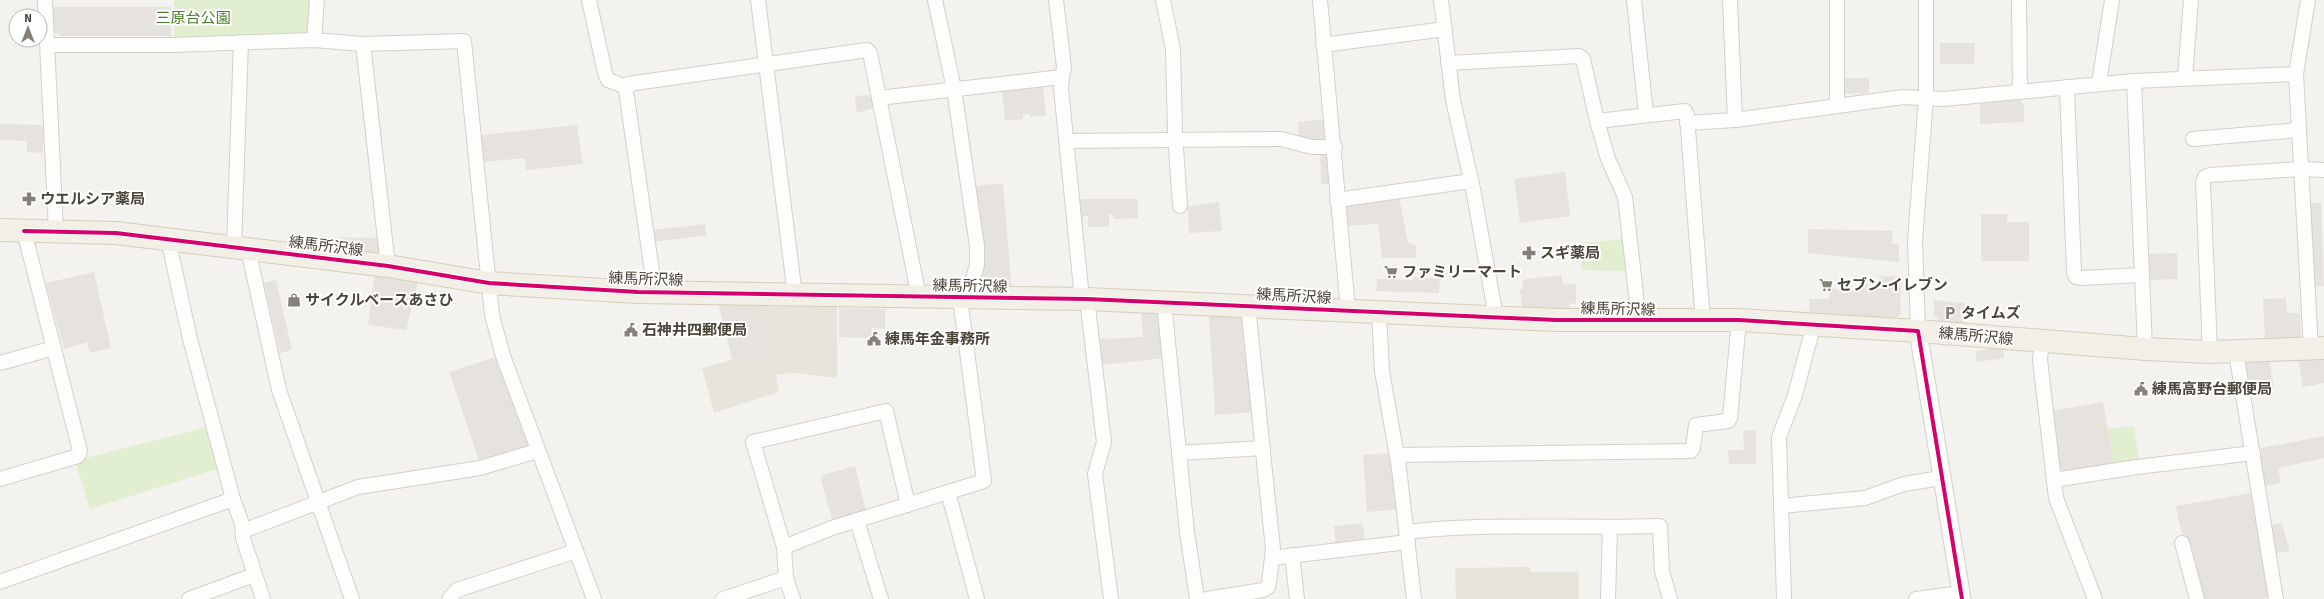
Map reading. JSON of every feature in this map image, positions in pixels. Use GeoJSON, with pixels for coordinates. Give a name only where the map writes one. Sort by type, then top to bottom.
{"type":"FeatureCollection","features":[{"type":"Feature","properties":{"kind":"main road","name":"練馬所沢線"},"geometry":{"type":"LineString","coordinates":[[0,230],[116,233],[388,266],[489,283],[655,292],[1085,299],[1639,322],[1740,320],[1918,331],[2145,349],[2236,352],[2318,349]]}},
{"type":"Feature","properties":{"kind":"street"},"geometry":{"type":"LineString","coordinates":[[314,40],[317,0]]}},
{"type":"Feature","properties":{"kind":"street"},"geometry":{"type":"LineString","coordinates":[[589,0],[605,73],[608,80],[626,87]]}},
{"type":"Feature","properties":{"kind":"street"},"geometry":{"type":"LineString","coordinates":[[758,0],[795,295]]}},
{"type":"Feature","properties":{"kind":"street"},"geometry":{"type":"LineString","coordinates":[[784,547],[857,520],[984,481],[985,475],[964,298],[977,264],[977,246],[954,89],[935,0]]}},
{"type":"Feature","properties":{"kind":"street"},"geometry":{"type":"LineString","coordinates":[[1056,0],[1064,66],[1061,88],[1085,299],[1104,442],[1095,474],[1112,599]]}},
{"type":"Feature","properties":{"kind":"street"},"geometry":{"type":"LineString","coordinates":[[1163,0],[1173,49],[1175,140],[1180,206]]}},
{"type":"Feature","properties":{"kind":"street"},"geometry":{"type":"LineString","coordinates":[[1320,0],[1323,45],[1335,147],[1337,200],[1348,310]]}},
{"type":"Feature","properties":{"kind":"street"},"geometry":{"type":"LineString","coordinates":[[1442,0],[1453,100],[1471,181],[1496,317]]}},
{"type":"Feature","properties":{"kind":"street"},"geometry":{"type":"LineString","coordinates":[[1634,0],[1646,114]]}},
{"type":"Feature","properties":{"kind":"street"},"geometry":{"type":"LineString","coordinates":[[1730,0],[1735,120]]}},
{"type":"Feature","properties":{"kind":"street"},"geometry":{"type":"LineString","coordinates":[[1837,0],[1837,105]]}},
{"type":"Feature","properties":{"kind":"street"},"geometry":{"type":"LineString","coordinates":[[1916,599],[1962,596],[1941,478],[1918,331],[1915,240],[1926,98],[1926,0]]}},
{"type":"Feature","properties":{"kind":"street"},"geometry":{"type":"LineString","coordinates":[[2019,0],[2020,92]]}},
{"type":"Feature","properties":{"kind":"street"},"geometry":{"type":"LineString","coordinates":[[2099,83],[2112,0]]}},
{"type":"Feature","properties":{"kind":"street"},"geometry":{"type":"LineString","coordinates":[[2184,77],[2191,0]]}},
{"type":"Feature","properties":{"kind":"street"},"geometry":{"type":"LineString","coordinates":[[2308,0],[2296,74],[2300,169],[2318,349]]}},
{"type":"Feature","properties":{"kind":"street"},"geometry":{"type":"LineString","coordinates":[[1323,45],[1445,29]]}},
{"type":"Feature","properties":{"kind":"street"},"geometry":{"type":"LineString","coordinates":[[56,231],[48,45],[314,40],[363,44],[464,41],[492,315],[503,356],[537,451],[594,599]]}},
{"type":"Feature","properties":{"kind":"street"},"geometry":{"type":"LineString","coordinates":[[241,42],[241,248],[279,390],[317,503],[352,599]]}},
{"type":"Feature","properties":{"kind":"street"},"geometry":{"type":"LineString","coordinates":[[363,44],[388,266]]}},
{"type":"Feature","properties":{"kind":"street"},"geometry":{"type":"LineString","coordinates":[[626,87],[632,82],[867,50],[870,53],[919,297]]}},
{"type":"Feature","properties":{"kind":"street"},"geometry":{"type":"LineString","coordinates":[[1448,63],[1579,56],[1583,59],[1586,64],[1596,121],[1608,159],[1625,196],[1639,322]]}},
{"type":"Feature","properties":{"kind":"street"},"geometry":{"type":"LineString","coordinates":[[1687,123],[1735,120],[1903,97],[1943,99],[2134,80],[2296,74]]}},
{"type":"Feature","properties":{"kind":"street"},"geometry":{"type":"LineString","coordinates":[[879,98],[1062,77]]}},
{"type":"Feature","properties":{"kind":"street"},"geometry":{"type":"LineString","coordinates":[[2134,80],[2145,349]]}},
{"type":"Feature","properties":{"kind":"street"},"geometry":{"type":"LineString","coordinates":[[626,87],[655,292]]}},
{"type":"Feature","properties":{"kind":"street"},"geometry":{"type":"LineString","coordinates":[[2067,87],[2074,272],[2076,277],[2081,278],[2141,275]]}},
{"type":"Feature","properties":{"kind":"street"},"geometry":{"type":"LineString","coordinates":[[1596,121],[1646,114],[1685,111],[1703,321]]}},
{"type":"Feature","properties":{"kind":"street"},"geometry":{"type":"LineString","coordinates":[[2193,139],[2299,130]]}},
{"type":"Feature","properties":{"kind":"street"},"geometry":{"type":"LineString","coordinates":[[1067,141],[1281,139],[1312,147],[1335,147]]}},
{"type":"Feature","properties":{"kind":"street"},"geometry":{"type":"LineString","coordinates":[[2210,352],[2203,182],[2205,177],[2210,175],[2300,169],[2324,170]]}},
{"type":"Feature","properties":{"kind":"street"},"geometry":{"type":"LineString","coordinates":[[1337,200],[1471,181]]}},
{"type":"Feature","properties":{"kind":"street"},"geometry":{"type":"LineString","coordinates":[[0,479],[78,456],[80,451],[24,230]]}},
{"type":"Feature","properties":{"kind":"street"},"geometry":{"type":"LineString","coordinates":[[168,239],[190,339],[254,575],[263,599]]}},
{"type":"Feature","properties":{"kind":"street"},"geometry":{"type":"LineString","coordinates":[[1164,302],[1187,532],[1197,599]]}},
{"type":"Feature","properties":{"kind":"street"},"geometry":{"type":"LineString","coordinates":[[1207,599],[1268,588],[1272,558],[1263,448],[1248,306]]}},
{"type":"Feature","properties":{"kind":"street"},"geometry":{"type":"LineString","coordinates":[[1379,312],[1382,370],[1397,455],[1408,537],[1414,599]]}},
{"type":"Feature","properties":{"kind":"street"},"geometry":{"type":"LineString","coordinates":[[1397,455],[1691,451],[1693,448],[1696,425],[1728,421],[1730,418],[1740,320]]}},
{"type":"Feature","properties":{"kind":"street"},"geometry":{"type":"LineString","coordinates":[[1784,599],[1779,437],[1795,395],[1814,324]]}},
{"type":"Feature","properties":{"kind":"street"},"geometry":{"type":"LineString","coordinates":[[2042,341],[2040,360],[2056,498],[2095,599]]}},
{"type":"Feature","properties":{"kind":"street"},"geometry":{"type":"LineString","coordinates":[[0,363],[54,348]]}},
{"type":"Feature","properties":{"kind":"street"},"geometry":{"type":"LineString","coordinates":[[2236,352],[2276,599]]}},
{"type":"Feature","properties":{"kind":"street"},"geometry":{"type":"LineString","coordinates":[[793,599],[786,578],[784,547],[753,442],[886,411],[908,505]]}},
{"type":"Feature","properties":{"kind":"street"},"geometry":{"type":"LineString","coordinates":[[1179,452],[1263,448]]}},
{"type":"Feature","properties":{"kind":"street"},"geometry":{"type":"LineString","coordinates":[[243,531],[358,486],[480,468],[537,451]]}},
{"type":"Feature","properties":{"kind":"street"},"geometry":{"type":"LineString","coordinates":[[2054,480],[2137,467],[2253,453]]}},
{"type":"Feature","properties":{"kind":"street"},"geometry":{"type":"LineString","coordinates":[[1781,506],[1864,498],[1904,484],[1941,478]]}},
{"type":"Feature","properties":{"kind":"street"},"geometry":{"type":"LineString","coordinates":[[948,492],[977,599]]}},
{"type":"Feature","properties":{"kind":"street"},"geometry":{"type":"LineString","coordinates":[[0,582],[233,499]]}},
{"type":"Feature","properties":{"kind":"street"},"geometry":{"type":"LineString","coordinates":[[857,520],[881,599]]}},
{"type":"Feature","properties":{"kind":"street"},"geometry":{"type":"LineString","coordinates":[[1272,558],[1408,537],[1451,528],[1610,528],[1660,526],[1662,571],[1670,599]]}},
{"type":"Feature","properties":{"kind":"street"},"geometry":{"type":"LineString","coordinates":[[1608,599],[1610,528]]}},
{"type":"Feature","properties":{"kind":"street"},"geometry":{"type":"LineString","coordinates":[[2182,544],[2197,599]]}},
{"type":"Feature","properties":{"kind":"street"},"geometry":{"type":"LineString","coordinates":[[449,599],[457,590],[576,551]]}},
{"type":"Feature","properties":{"kind":"street"},"geometry":{"type":"LineString","coordinates":[[1292,555],[1297,599]]}},
{"type":"Feature","properties":{"kind":"street"},"geometry":{"type":"LineString","coordinates":[[189,599],[254,575]]}},
{"type":"Feature","properties":{"kind":"street"},"geometry":{"type":"LineString","coordinates":[[723,599],[786,578]]}},
{"type":"Feature","properties":{"kind":"shaded area"},"geometry":{"type":"Polygon","coordinates":[[[52,7],[171,7],[171,36],[61,36],[52,31],[52,7]]]}},
{"type":"Feature","properties":{"kind":"shaded area"},"geometry":{"type":"Polygon","coordinates":[[[1940,43],[1975,43],[1974,64],[1940,64],[1940,43]]]}},
{"type":"Feature","properties":{"kind":"shaded area"},"geometry":{"type":"Polygon","coordinates":[[[1841,78],[1869,78],[1869,93],[1841,94],[1841,78]]]}},
{"type":"Feature","properties":{"kind":"shaded area"},"geometry":{"type":"Polygon","coordinates":[[[1043,86],[1046,115],[1030,117],[1030,114],[1023,115],[1023,119],[1005,121],[1002,90],[1043,86]]]}},
{"type":"Feature","properties":{"kind":"shaded area"},"geometry":{"type":"Polygon","coordinates":[[[869,95],[869,98],[873,98],[874,108],[857,113],[855,96],[869,95]]]}},
{"type":"Feature","properties":{"kind":"shaded area"},"geometry":{"type":"Polygon","coordinates":[[[2020,99],[2024,106],[2024,122],[1980,124],[1980,101],[2020,99]]]}},
{"type":"Feature","properties":{"kind":"shaded area"},"geometry":{"type":"Polygon","coordinates":[[[1328,119],[1326,141],[1299,140],[1298,122],[1328,119]]]}},
{"type":"Feature","properties":{"kind":"shaded area"},"geometry":{"type":"Polygon","coordinates":[[[0,124],[44,125],[43,153],[27,152],[27,141],[0,140],[0,124]]]}},
{"type":"Feature","properties":{"kind":"shaded area"},"geometry":{"type":"Polygon","coordinates":[[[577,125],[583,164],[526,170],[525,158],[483,162],[481,135],[577,125]]]}},
{"type":"Feature","properties":{"kind":"shaded area"},"geometry":{"type":"Polygon","coordinates":[[[1331,152],[1332,184],[1321,184],[1320,153],[1331,152]]]}},
{"type":"Feature","properties":{"kind":"shaded area"},"geometry":{"type":"Polygon","coordinates":[[[1565,172],[1570,216],[1520,223],[1514,179],[1565,172]]]}},
{"type":"Feature","properties":{"kind":"shaded area"},"geometry":{"type":"Polygon","coordinates":[[[1003,183],[1012,290],[976,290],[974,186],[1003,183]]]}},
{"type":"Feature","properties":{"kind":"shaded area"},"geometry":{"type":"Polygon","coordinates":[[[1399,197],[1408,242],[1416,245],[1416,258],[1382,258],[1378,224],[1344,226],[1344,211],[1349,204],[1399,197]]]}},
{"type":"Feature","properties":{"kind":"shaded area"},"geometry":{"type":"Polygon","coordinates":[[[1079,199],[1138,199],[1138,218],[1113,219],[1113,214],[1109,214],[1109,227],[1088,227],[1088,216],[1083,216],[1083,227],[1079,227],[1079,199]]]}},
{"type":"Feature","properties":{"kind":"shaded area"},"geometry":{"type":"Polygon","coordinates":[[[1219,202],[1222,231],[1189,233],[1188,207],[1219,202]]]}},
{"type":"Feature","properties":{"kind":"shaded area"},"geometry":{"type":"Polygon","coordinates":[[[2309,203],[2321,203],[2324,286],[2313,287],[2309,203]]]}},
{"type":"Feature","properties":{"kind":"shaded area"},"geometry":{"type":"Polygon","coordinates":[[[1981,214],[2007,214],[2007,222],[2029,222],[2029,261],[1981,261],[1981,214]]]}},
{"type":"Feature","properties":{"kind":"shaded area"},"geometry":{"type":"Polygon","coordinates":[[[705,224],[707,235],[654,242],[653,230],[705,224]]]}},
{"type":"Feature","properties":{"kind":"shaded area"},"geometry":{"type":"Polygon","coordinates":[[[1808,229],[1893,231],[1892,244],[1899,244],[1899,262],[1808,253],[1808,229]]]}},
{"type":"Feature","properties":{"kind":"shaded area"},"geometry":{"type":"Polygon","coordinates":[[[313,237],[380,238],[380,250],[375,254],[313,246],[313,237]]]}},
{"type":"Feature","properties":{"kind":"shaded area"},"geometry":{"type":"Polygon","coordinates":[[[2177,253],[2178,279],[2147,280],[2146,254],[2177,253]]]}},
{"type":"Feature","properties":{"kind":"shaded area"},"geometry":{"type":"Polygon","coordinates":[[[375,271],[419,278],[406,330],[368,325],[375,271]]]}},
{"type":"Feature","properties":{"kind":"shaded area"},"geometry":{"type":"Polygon","coordinates":[[[94,272],[111,348],[90,353],[87,342],[64,349],[46,283],[94,272]]]}},
{"type":"Feature","properties":{"kind":"shaded area"},"geometry":{"type":"Polygon","coordinates":[[[1561,275],[1563,285],[1576,283],[1576,303],[1569,304],[1570,309],[1522,308],[1520,289],[1524,289],[1522,280],[1561,275]]]}},
{"type":"Feature","properties":{"kind":"shaded area"},"geometry":{"type":"Polygon","coordinates":[[[1879,276],[1900,276],[1901,314],[1895,318],[1810,312],[1809,299],[1829,299],[1830,289],[1859,291],[1861,285],[1879,286],[1879,276]]]}},
{"type":"Feature","properties":{"kind":"shaded area"},"geometry":{"type":"Polygon","coordinates":[[[1414,277],[1440,279],[1439,293],[1376,291],[1377,279],[1413,280],[1414,277]]]}},
{"type":"Feature","properties":{"kind":"shaded area"},"geometry":{"type":"Polygon","coordinates":[[[276,280],[292,350],[280,353],[264,283],[276,280]]]}},
{"type":"Feature","properties":{"kind":"shaded area"},"geometry":{"type":"Polygon","coordinates":[[[2286,298],[2287,313],[2300,313],[2301,338],[2265,339],[2263,299],[2286,298]]]}},
{"type":"Feature","properties":{"kind":"shaded area","name":"タイムズ"},"geometry":{"type":"Polygon","coordinates":[[[1934,300],[1966,303],[1965,326],[1942,324],[1934,315],[1934,300]]]}},
{"type":"Feature","properties":{"kind":"shaded area"},"geometry":{"type":"Polygon","coordinates":[[[718,302],[762,303],[762,360],[732,360],[718,302]]]}},
{"type":"Feature","properties":{"kind":"shaded area"},"geometry":{"type":"Polygon","coordinates":[[[762,303],[837,305],[837,378],[796,373],[776,375],[779,392],[714,413],[702,368],[732,360],[762,360],[762,303]]]}},
{"type":"Feature","properties":{"kind":"shaded area"},"geometry":{"type":"Polygon","coordinates":[[[839,308],[885,309],[885,329],[872,328],[871,338],[839,337],[839,308]]]}},
{"type":"Feature","properties":{"kind":"shaded area"},"geometry":{"type":"Polygon","coordinates":[[[1141,309],[1160,310],[1163,358],[1102,365],[1099,339],[1143,337],[1141,309]]]}},
{"type":"Feature","properties":{"kind":"shaded area"},"geometry":{"type":"Polygon","coordinates":[[[1209,314],[1239,314],[1245,318],[1254,412],[1215,415],[1209,314]]]}},
{"type":"Feature","properties":{"kind":"shaded area"},"geometry":{"type":"Polygon","coordinates":[[[2003,347],[2004,358],[1977,362],[1975,351],[2003,347]]]}},
{"type":"Feature","properties":{"kind":"shaded area"},"geometry":{"type":"Polygon","coordinates":[[[2324,354],[2324,383],[2303,387],[2298,359],[2324,354]]]}},
{"type":"Feature","properties":{"kind":"shaded area"},"geometry":{"type":"Polygon","coordinates":[[[496,357],[529,441],[526,447],[480,463],[449,372],[496,357]]]}},
{"type":"Feature","properties":{"kind":"shaded area"},"geometry":{"type":"Polygon","coordinates":[[[2269,359],[2274,388],[2250,393],[2244,364],[2247,362],[2269,359]]]}},
{"type":"Feature","properties":{"kind":"shaded area"},"geometry":{"type":"Polygon","coordinates":[[[2103,402],[2114,464],[2064,472],[2060,468],[2052,411],[2103,402]]]}},
{"type":"Feature","properties":{"kind":"shaded area"},"geometry":{"type":"Polygon","coordinates":[[[1756,430],[1756,464],[1729,464],[1728,450],[1744,450],[1743,431],[1756,430]]]}},
{"type":"Feature","properties":{"kind":"shaded area"},"geometry":{"type":"Polygon","coordinates":[[[2324,436],[2324,458],[2278,468],[2281,483],[2264,486],[2259,457],[2262,456],[2261,448],[2324,436]]]}},
{"type":"Feature","properties":{"kind":"shaded area"},"geometry":{"type":"Polygon","coordinates":[[[1391,453],[1399,509],[1367,512],[1363,455],[1391,453]]]}},
{"type":"Feature","properties":{"kind":"shaded area"},"geometry":{"type":"Polygon","coordinates":[[[855,466],[866,512],[833,522],[820,476],[855,466]]]}},
{"type":"Feature","properties":{"kind":"shaded area"},"geometry":{"type":"Polygon","coordinates":[[[2251,493],[2271,596],[2262,599],[2204,599],[2180,526],[2176,506],[2251,493]]]}},
{"type":"Feature","properties":{"kind":"shaded area"},"geometry":{"type":"Polygon","coordinates":[[[1363,523],[1365,543],[1336,545],[1334,526],[1363,523]]]}},
{"type":"Feature","properties":{"kind":"shaded area"},"geometry":{"type":"Polygon","coordinates":[[[2282,523],[2290,551],[2276,553],[2271,525],[2282,523]]]}},
{"type":"Feature","properties":{"kind":"shaded area"},"geometry":{"type":"Polygon","coordinates":[[[1530,567],[1530,572],[1579,572],[1579,599],[1456,599],[1455,568],[1530,567]]]}},
{"type":"Feature","properties":{"kind":"green space","name":"三原台公園"},"geometry":{"type":"Polygon","coordinates":[[[174,0],[312,0],[309,34],[174,38],[174,0]]]}},
{"type":"Feature","properties":{"kind":"green space"},"geometry":{"type":"Polygon","coordinates":[[[1623,239],[1627,271],[1582,270],[1579,243],[1623,239]]]}},
{"type":"Feature","properties":{"kind":"green space"},"geometry":{"type":"Polygon","coordinates":[[[2134,426],[2139,459],[2114,463],[2107,429],[2134,426]]]}},
{"type":"Feature","properties":{"kind":"green space"},"geometry":{"type":"Polygon","coordinates":[[[206,427],[217,469],[90,509],[75,461],[206,427]]]}},
{"type":"Feature","properties":{"kind":"cycle path"},"geometry":{"type":"LineString","coordinates":[[24,231],[116,233],[388,266],[489,283],[638,292],[1087,299],[1556,320],[1739,320],[1918,331],[1962,599]]}},
{"type":"Feature","properties":{"kind":"place","name":"ウエルシア薬局"},"geometry":{"type":"Point","coordinates":[29,199]}},
{"type":"Feature","properties":{"kind":"place","name":"スギ薬局"},"geometry":{"type":"Point","coordinates":[1529,253]}},
{"type":"Feature","properties":{"kind":"place","name":"ファミリーマート"},"geometry":{"type":"Point","coordinates":[1391,272]}},
{"type":"Feature","properties":{"kind":"place","name":"セブン-イレブン"},"geometry":{"type":"Point","coordinates":[1826,285]}},
{"type":"Feature","properties":{"kind":"place","name":"サイクルベースあさひ"},"geometry":{"type":"Point","coordinates":[294,300]}},
{"type":"Feature","properties":{"kind":"place","name":"タイムズ"},"geometry":{"type":"Point","coordinates":[1950,313]}},
{"type":"Feature","properties":{"kind":"place","name":"石神井四郵便局"},"geometry":{"type":"Point","coordinates":[631,330]}},
{"type":"Feature","properties":{"kind":"place","name":"練馬年金事務所"},"geometry":{"type":"Point","coordinates":[874,339]}},
{"type":"Feature","properties":{"kind":"place","name":"練馬高野台郵便局"},"geometry":{"type":"Point","coordinates":[2141,389]}}]}
